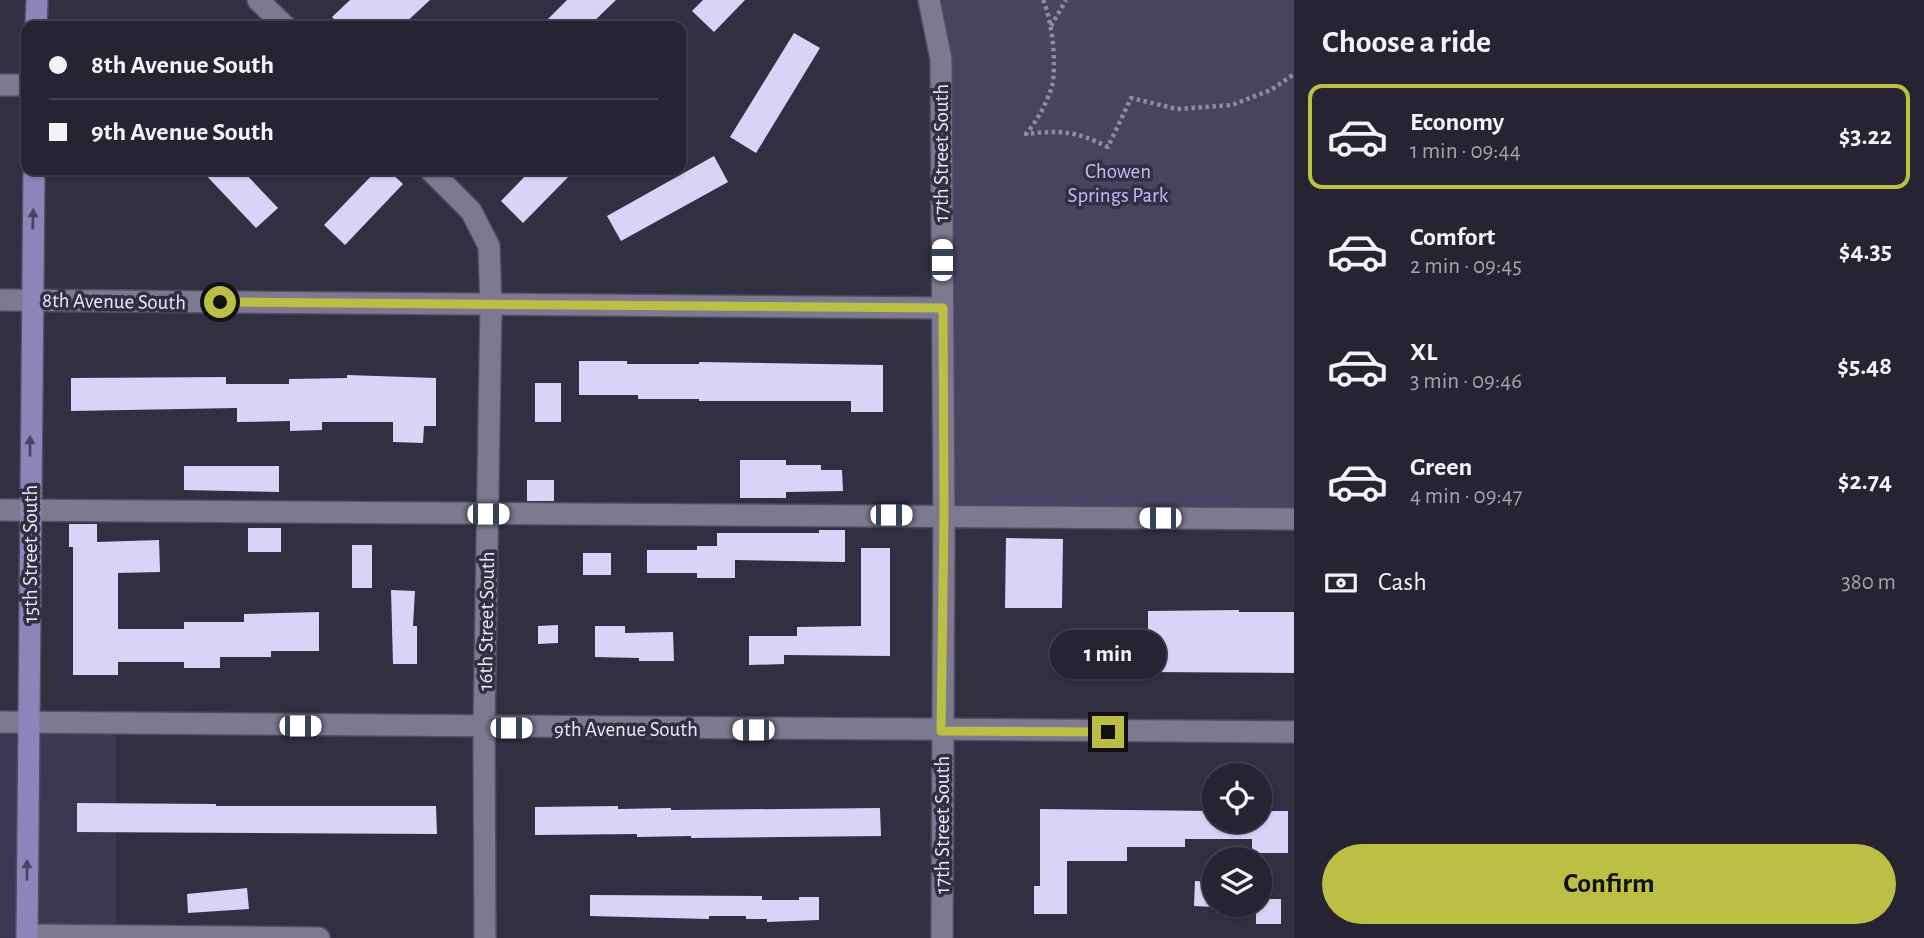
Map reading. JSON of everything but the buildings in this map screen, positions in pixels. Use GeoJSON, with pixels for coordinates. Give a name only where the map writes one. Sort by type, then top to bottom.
{"type":"FeatureCollection","features":[{"type":"Feature","properties":{"kind":"main road"},"geometry":{"type":"LineString","coordinates":[[36,21],[37,0]]}},
{"type":"Feature","properties":{"kind":"main road","name":"15th Street South"},"geometry":{"type":"LineString","coordinates":[[27,936],[34,175]]}},
{"type":"Feature","properties":{"kind":"street"},"geometry":{"type":"LineString","coordinates":[[258,0],[280,21]]}},
{"type":"Feature","properties":{"kind":"street","name":"17th Street South"},"geometry":{"type":"LineString","coordinates":[[929,0],[941,59],[944,516],[942,938]]}},
{"type":"Feature","properties":{"kind":"street"},"geometry":{"type":"LineString","coordinates":[[0,85],[21,85]]}},
{"type":"Feature","properties":{"kind":"street","name":"16th Street South"},"geometry":{"type":"LineString","coordinates":[[435,175],[471,211],[489,246],[491,304],[484,728],[485,938]]}},
{"type":"Feature","properties":{"kind":"street","name":"8th Avenue South"},"geometry":{"type":"LineString","coordinates":[[0,300],[943,308]]}},
{"type":"Feature","properties":{"kind":"street"},"geometry":{"type":"LineString","coordinates":[[0,510],[1294,519]]}},
{"type":"Feature","properties":{"kind":"street","name":"9th Avenue South"},"geometry":{"type":"LineString","coordinates":[[0,722],[484,728],[1294,732]]}},
{"type":"Feature","properties":{"kind":"street"},"geometry":{"type":"LineString","coordinates":[[27,936],[319,938]]}},
{"type":"Feature","properties":{"kind":"path"},"geometry":{"type":"LineString","coordinates":[[1043,0],[1051,27],[1052,85],[1037,121],[1026,134],[1054,131],[1082,135],[1108,147],[1131,98],[1177,109],[1231,105],[1271,90],[1294,75]]}},
{"type":"Feature","properties":{"kind":"path"},"geometry":{"type":"LineString","coordinates":[[1051,27],[1066,0]]}},
{"type":"Feature","properties":{"kind":"shaded area"},"geometry":{"type":"Polygon","coordinates":[[[0,722],[116,723],[116,936],[0,938],[0,722]]]}},
{"type":"Feature","properties":{"kind":"green space","name":"Chowen Springs Park"},"geometry":{"type":"Polygon","coordinates":[[[929,0],[1294,0],[1294,519],[944,516],[929,0]]]}},
{"type":"Feature","properties":{"kind":"route"},"geometry":{"type":"LineString","coordinates":[[220,302],[943,308],[941,731],[1108,732]]}}]}
